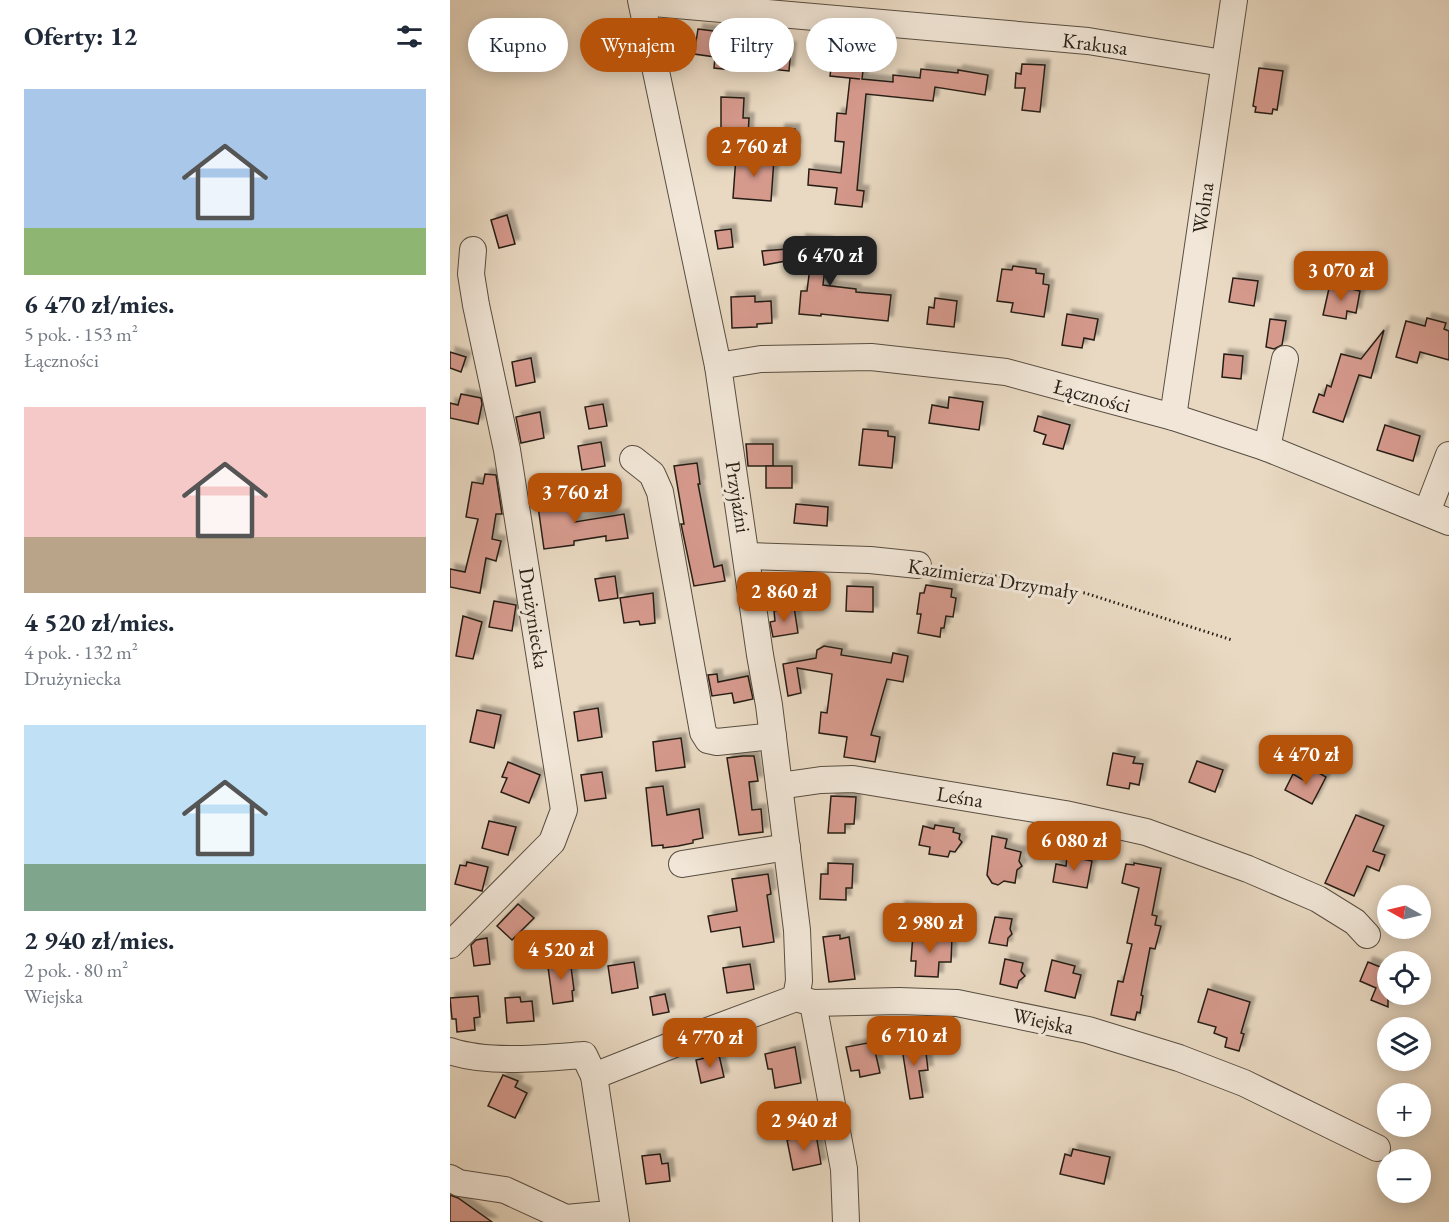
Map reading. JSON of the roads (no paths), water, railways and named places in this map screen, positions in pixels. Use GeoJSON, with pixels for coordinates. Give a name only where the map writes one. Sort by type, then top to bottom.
{"type":"FeatureCollection","features":[{"type":"Feature","properties":{"kind":"street","name":"Wolna"},"geometry":{"type":"LineString","coordinates":[[1173,417],[1234,0]]}},
{"type":"Feature","properties":{"kind":"street","name":"Krakusa"},"geometry":{"type":"LineString","coordinates":[[642,1],[1088,41],[1223,63]]}},
{"type":"Feature","properties":{"kind":"street","name":"Przyjaźni"},"geometry":{"type":"LineString","coordinates":[[642,1],[718,366],[773,735],[797,930],[799,981],[844,1169],[846,1222]]}},
{"type":"Feature","properties":{"kind":"street","name":"Drużyniecka"},"geometry":{"type":"LineString","coordinates":[[450,945],[552,842],[564,810],[507,450],[474,295],[471,274],[472,250]]}},
{"type":"Feature","properties":{"kind":"street","name":"Łączności"},"geometry":{"type":"LineString","coordinates":[[718,366],[761,359],[871,357],[1006,372],[1173,417],[1267,448],[1438,517]]}},
{"type":"Feature","properties":{"kind":"street"},"geometry":{"type":"LineString","coordinates":[[1267,448],[1285,359]]}},
{"type":"Feature","properties":{"kind":"street"},"geometry":{"type":"LineString","coordinates":[[1438,517],[1449,455]]}},
{"type":"Feature","properties":{"kind":"street"},"geometry":{"type":"LineString","coordinates":[[633,459],[652,474],[660,492],[703,732],[708,740],[717,742],[773,735]]}},
{"type":"Feature","properties":{"kind":"street","name":"Kazimierza Drzymały"},"geometry":{"type":"LineString","coordinates":[[747,556],[870,560],[918,565]]}},
{"type":"Feature","properties":{"kind":"street","name":"Leśna"},"geometry":{"type":"LineString","coordinates":[[779,786],[821,780],[853,779],[1065,814],[1146,832],[1248,869],[1318,899],[1355,922],[1367,935]]}},
{"type":"Feature","properties":{"kind":"street"},"geometry":{"type":"LineString","coordinates":[[682,864],[787,847]]}},
{"type":"Feature","properties":{"kind":"street","name":"Wiejska"},"geometry":{"type":"LineString","coordinates":[[589,1066],[804,1001],[899,1000],[957,1003],[1088,1030],[1179,1058],[1244,1083],[1377,1148]]}},
{"type":"Feature","properties":{"kind":"street"},"geometry":{"type":"LineString","coordinates":[[450,1051],[466,1057],[536,1059],[589,1066],[606,1218],[566,1218],[505,1190],[459,1184],[450,1178]]}}]}
